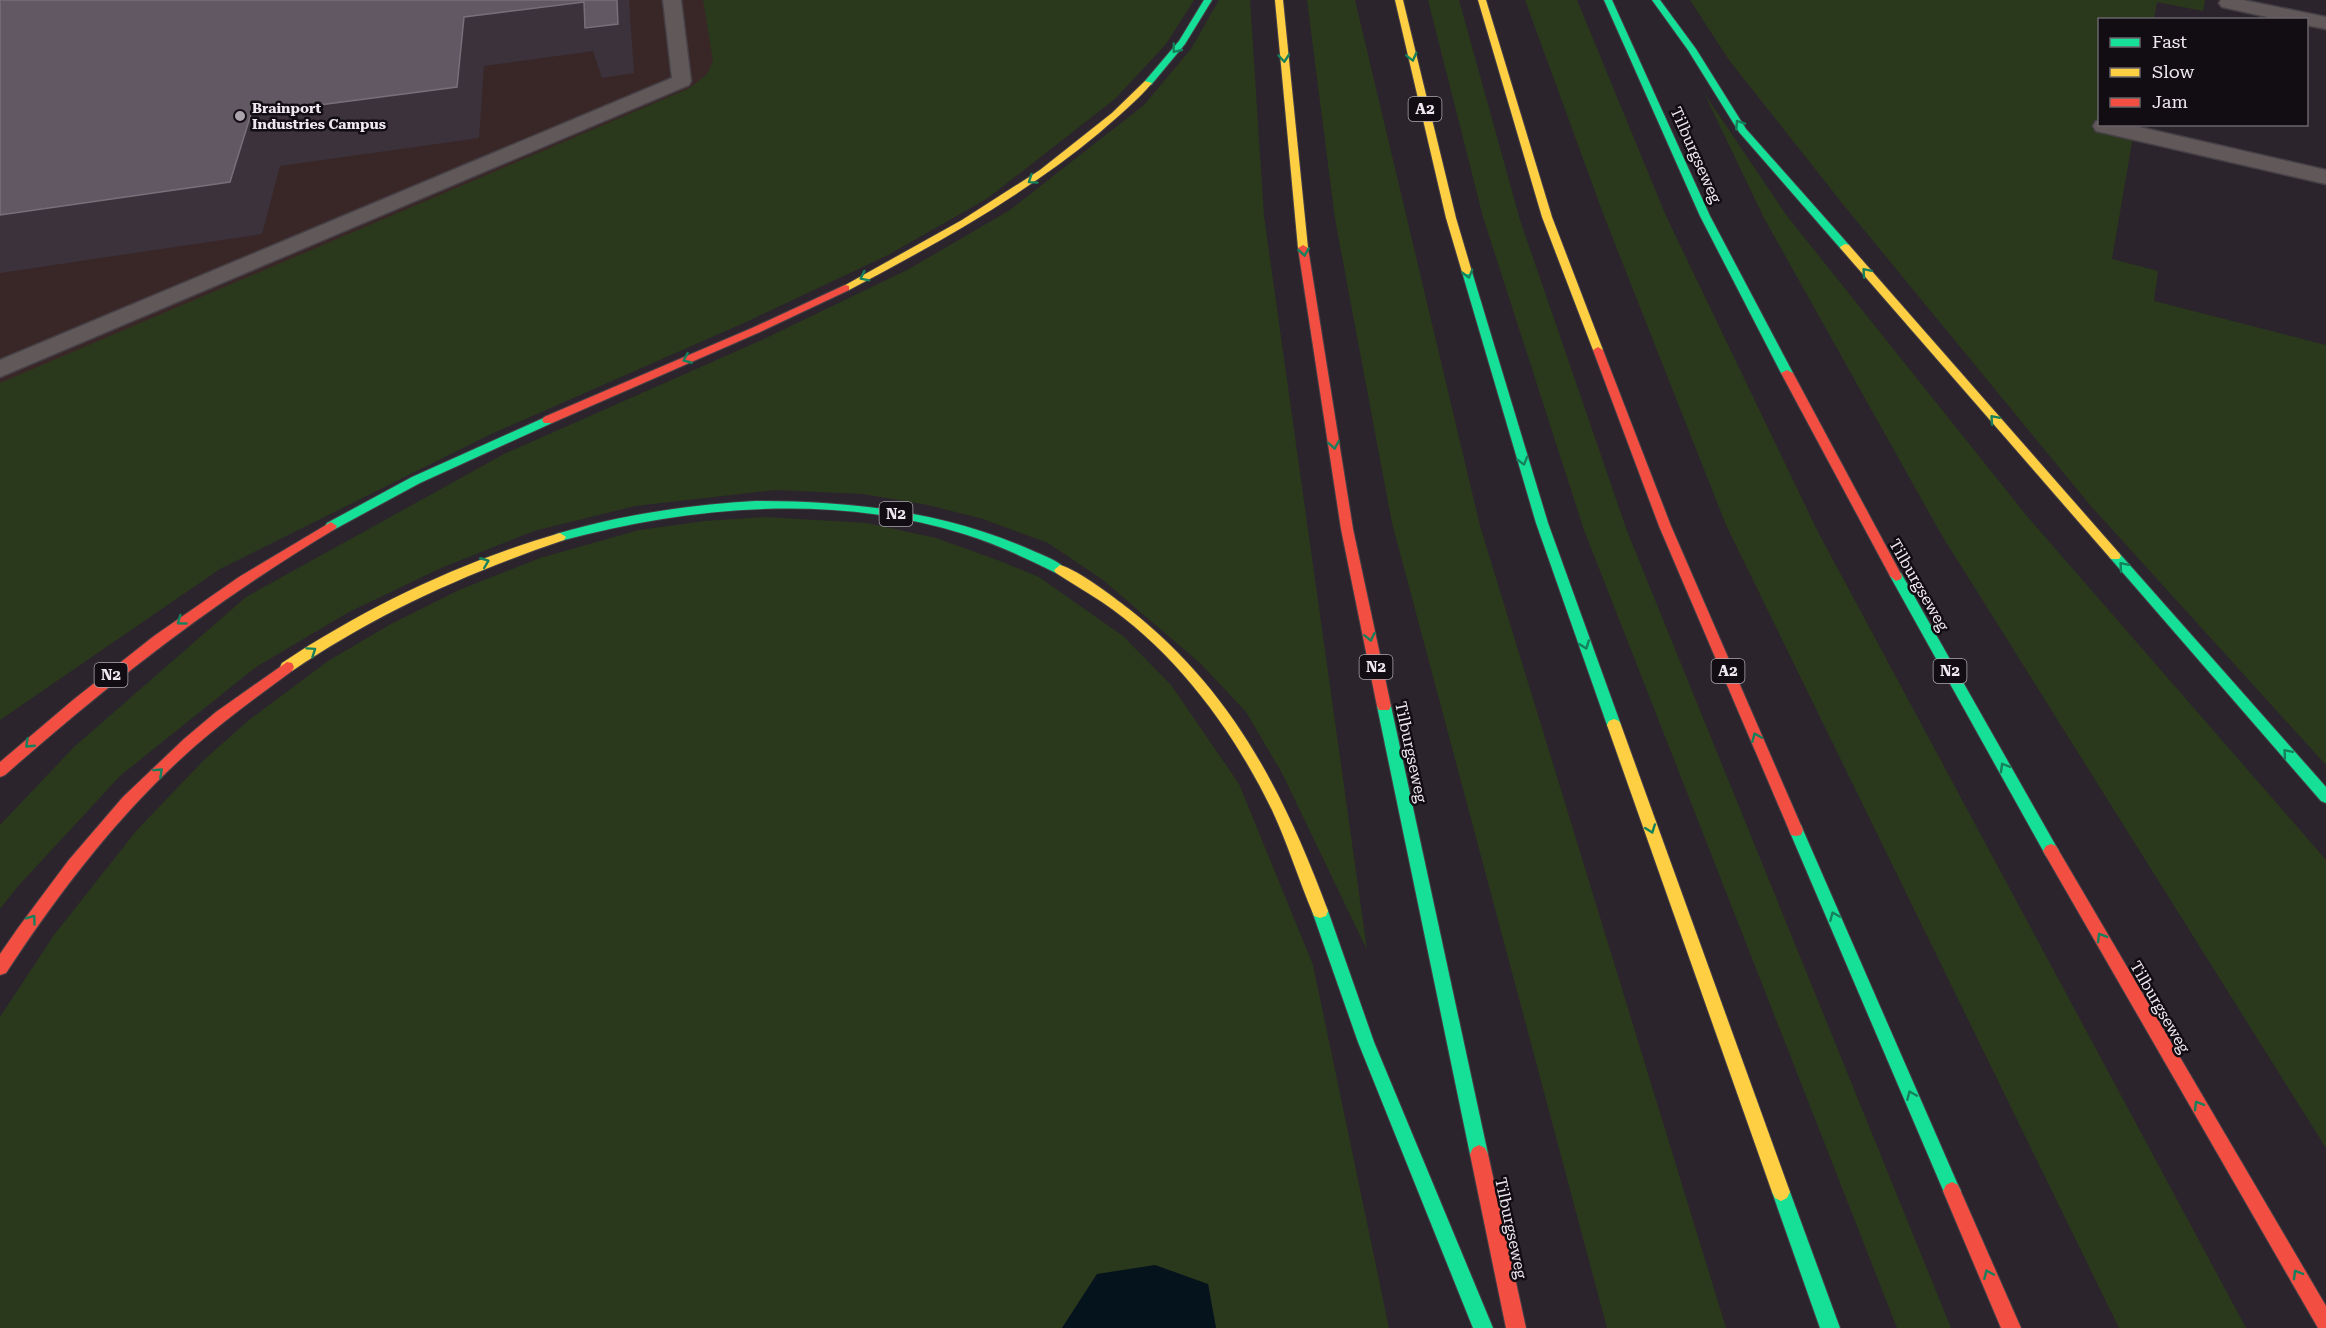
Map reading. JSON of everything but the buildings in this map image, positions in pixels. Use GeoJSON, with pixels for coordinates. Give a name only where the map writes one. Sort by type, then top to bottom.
{"type":"FeatureCollection","features":[{"type":"Feature","properties":{"kind":"highway","name":"N2"},"geometry":{"type":"LineString","coordinates":[[0,771],[36,737],[132,657],[228,587],[341,519],[495,442],[821,298],[931,242],[1002,201],[1046,171],[1129,102],[1178,48],[1208,0]]}},
{"type":"Feature","properties":{"kind":"highway","name":"Tilburgseweg"},"geometry":{"type":"LineString","coordinates":[[1279,0],[1299,219],[1347,529],[1516,1328]]}},
{"type":"Feature","properties":{"kind":"highway","name":"A2"},"geometry":{"type":"LineString","coordinates":[[1399,0],[1451,218],[1542,523],[1830,1328]]}},
{"type":"Feature","properties":{"kind":"highway","name":"A2"},"geometry":{"type":"LineString","coordinates":[[1482,0],[1547,217],[1665,526],[2011,1328]]}},
{"type":"Feature","properties":{"kind":"highway","name":"Tilburgseweg"},"geometry":{"type":"LineString","coordinates":[[1608,0],[1705,216],[1870,531],[2126,982],[2326,1324]]}},
{"type":"Feature","properties":{"kind":"highway"},"geometry":{"type":"LineString","coordinates":[[1656,0],[1692,49],[1742,130],[2326,797]]}},
{"type":"Feature","properties":{"kind":"highway","name":"N2"},"geometry":{"type":"LineString","coordinates":[[0,968],[65,875],[140,790],[185,748],[227,713],[316,648],[439,581],[488,561],[582,530],[686,509],[773,503],[821,505],[932,519],[1029,554],[1080,581],[1161,641],[1192,674],[1232,728],[1264,776],[1291,831],[1350,1001],[1483,1328]]}},
{"type":"Feature","properties":{"kind":"street"},"geometry":{"type":"LineString","coordinates":[[2229,3],[2302,18]]}},
{"type":"Feature","properties":{"kind":"street"},"geometry":{"type":"LineString","coordinates":[[2308,19],[2326,23]]}},
{"type":"Feature","properties":{"kind":"street"},"geometry":{"type":"LineString","coordinates":[[2104,126],[2326,177]]}},
{"type":"Feature","properties":{"kind":"lane"},"geometry":{"type":"LineString","coordinates":[[0,369],[682,81],[672,0]]}},
{"type":"Feature","properties":{"kind":"shaded area","name":"Brainport Industries Campus"},"geometry":{"type":"Polygon","coordinates":[[[0,0],[717,0],[731,77],[0,390],[0,0]]]}},
{"type":"Feature","properties":{"kind":"green space"},"geometry":{"type":"Polygon","coordinates":[[[703,0],[1194,0],[1166,44],[1115,99],[988,198],[888,255],[746,322],[489,435],[220,569],[0,720],[0,383],[690,88],[707,74],[713,61],[703,0]]]}},
{"type":"Feature","properties":{"kind":"green space"},"geometry":{"type":"Polygon","coordinates":[[[1219,0],[1250,0],[1264,216],[1367,950],[1282,773],[1246,712],[1201,664],[1103,580],[1048,543],[983,519],[928,505],[863,494],[776,490],[635,506],[534,531],[441,568],[349,612],[256,667],[121,775],[19,885],[0,909],[0,825],[74,747],[246,597],[504,454],[764,339],[909,269],[1010,210],[1144,105],[1191,49],[1219,0]]]}},
{"type":"Feature","properties":{"kind":"green space"},"geometry":{"type":"Polygon","coordinates":[[[1307,0],[1355,0],[1480,526],[1726,1328],[1607,1328],[1392,523],[1335,219],[1307,0]]]}},
{"type":"Feature","properties":{"kind":"green space"},"geometry":{"type":"Polygon","coordinates":[[[1428,0],[1459,0],[1520,220],[1627,531],[1951,1328],[1897,1328],[1584,530],[1483,217],[1428,0]]]}},
{"type":"Feature","properties":{"kind":"green space"},"geometry":{"type":"Polygon","coordinates":[[[1525,0],[1577,0],[1666,216],[1818,532],[2246,1328],[2119,1328],[1726,525],[1604,216],[1525,0]]]}},
{"type":"Feature","properties":{"kind":"green space"},"geometry":{"type":"Polygon","coordinates":[[[1690,0],[2205,0],[2203,11],[2157,2],[2154,18],[2098,18],[2098,126],[2135,126],[2112,259],[2158,271],[2154,301],[2326,345],[2326,765],[2090,505],[1846,208],[1729,60],[1690,0]]]}},
{"type":"Feature","properties":{"kind":"green space"},"geometry":{"type":"Polygon","coordinates":[[[1704,93],[1787,216],[2026,515],[2326,860],[2326,1148],[1941,534],[1764,218],[1704,93]]]}},
{"type":"Feature","properties":{"kind":"green space"},"geometry":{"type":"Polygon","coordinates":[[[765,517],[867,523],[936,538],[1039,577],[1123,636],[1171,685],[1239,784],[1313,965],[1389,1328],[1216,1328],[1208,1284],[1097,1274],[1062,1328],[0,1328],[0,1017],[54,935],[137,830],[205,759],[249,720],[328,661],[391,624],[459,590],[540,558],[639,530],[705,521],[765,517]]]}},
{"type":"Feature","properties":{"kind":"water"},"geometry":{"type":"Polygon","coordinates":[[[1155,1265],[1208,1284],[1216,1328],[1062,1328],[1097,1274],[1155,1265]]]}},
{"type":"Feature","properties":{"kind":"traffic: fast"},"geometry":{"type":"LineString","coordinates":[[1148,83],[1182,42],[1208,0]]}},
{"type":"Feature","properties":{"kind":"traffic: fast"},"geometry":{"type":"LineString","coordinates":[[1608,0],[1705,216],[1787,373]]}},
{"type":"Feature","properties":{"kind":"traffic: fast"},"geometry":{"type":"LineString","coordinates":[[1656,0],[1692,49],[1742,130],[1845,247]]}},
{"type":"Feature","properties":{"kind":"traffic: fast"},"geometry":{"type":"LineString","coordinates":[[1467,272],[1542,523],[1614,725]]}},
{"type":"Feature","properties":{"kind":"traffic: fast"},"geometry":{"type":"LineString","coordinates":[[331,526],[416,480],[548,420]]}},
{"type":"Feature","properties":{"kind":"traffic: fast"},"geometry":{"type":"LineString","coordinates":[[560,537],[654,515],[755,505],[806,505],[905,515],[951,526],[1007,545],[1060,570]]}},
{"type":"Feature","properties":{"kind":"traffic: fast"},"geometry":{"type":"LineString","coordinates":[[2115,556],[2326,797]]}},
{"type":"Feature","properties":{"kind":"traffic: fast"},"geometry":{"type":"LineString","coordinates":[[1896,576],[2051,851]]}},
{"type":"Feature","properties":{"kind":"traffic: fast"},"geometry":{"type":"LineString","coordinates":[[1384,706],[1479,1154]]}},
{"type":"Feature","properties":{"kind":"traffic: fast"},"geometry":{"type":"LineString","coordinates":[[1796,830],[1952,1191]]}},
{"type":"Feature","properties":{"kind":"traffic: fast"},"geometry":{"type":"LineString","coordinates":[[1320,911],[1366,1042],[1483,1328]]}},
{"type":"Feature","properties":{"kind":"traffic: fast"},"geometry":{"type":"LineString","coordinates":[[1781,1192],[1830,1328]]}},
{"type":"Feature","properties":{"kind":"traffic: slow"},"geometry":{"type":"LineString","coordinates":[[1279,0],[1303,248]]}},
{"type":"Feature","properties":{"kind":"traffic: slow"},"geometry":{"type":"LineString","coordinates":[[1399,0],[1451,218],[1467,272]]}},
{"type":"Feature","properties":{"kind":"traffic: slow"},"geometry":{"type":"LineString","coordinates":[[1482,0],[1547,217],[1598,350]]}},
{"type":"Feature","properties":{"kind":"traffic: slow"},"geometry":{"type":"LineString","coordinates":[[845,288],[926,245],[1005,198],[1080,144],[1148,83]]}},
{"type":"Feature","properties":{"kind":"traffic: slow"},"geometry":{"type":"LineString","coordinates":[[1845,247],[2115,556]]}},
{"type":"Feature","properties":{"kind":"traffic: slow"},"geometry":{"type":"LineString","coordinates":[[287,667],[318,646],[384,608],[453,576],[560,537]]}},
{"type":"Feature","properties":{"kind":"traffic: slow"},"geometry":{"type":"LineString","coordinates":[[1060,570],[1108,600],[1151,634],[1189,672],[1223,714],[1278,808],[1301,858],[1320,911]]}},
{"type":"Feature","properties":{"kind":"traffic: slow"},"geometry":{"type":"LineString","coordinates":[[1614,725],[1781,1192]]}},
{"type":"Feature","properties":{"kind":"traffic: jam"},"geometry":{"type":"LineString","coordinates":[[1303,248],[1347,529],[1384,706]]}},
{"type":"Feature","properties":{"kind":"traffic: jam"},"geometry":{"type":"LineString","coordinates":[[548,420],[756,330],[845,288]]}},
{"type":"Feature","properties":{"kind":"traffic: jam"},"geometry":{"type":"LineString","coordinates":[[1598,350],[1665,526],[1796,830]]}},
{"type":"Feature","properties":{"kind":"traffic: jam"},"geometry":{"type":"LineString","coordinates":[[1787,373],[1896,576]]}},
{"type":"Feature","properties":{"kind":"traffic: jam"},"geometry":{"type":"LineString","coordinates":[[0,771],[78,703],[159,640],[243,580],[331,526]]}},
{"type":"Feature","properties":{"kind":"traffic: jam"},"geometry":{"type":"LineString","coordinates":[[0,968],[74,865],[128,802],[189,743],[287,667]]}},
{"type":"Feature","properties":{"kind":"traffic: jam"},"geometry":{"type":"LineString","coordinates":[[2051,851],[2326,1324]]}},
{"type":"Feature","properties":{"kind":"traffic: jam"},"geometry":{"type":"LineString","coordinates":[[1479,1154],[1516,1328]]}},
{"type":"Feature","properties":{"kind":"traffic: jam"},"geometry":{"type":"LineString","coordinates":[[1952,1191],[2011,1328]]}},
{"type":"Feature","properties":{"kind":"place","name":"Brainport Industries Campus"},"geometry":{"type":"Point","coordinates":[240,116]}}]}
